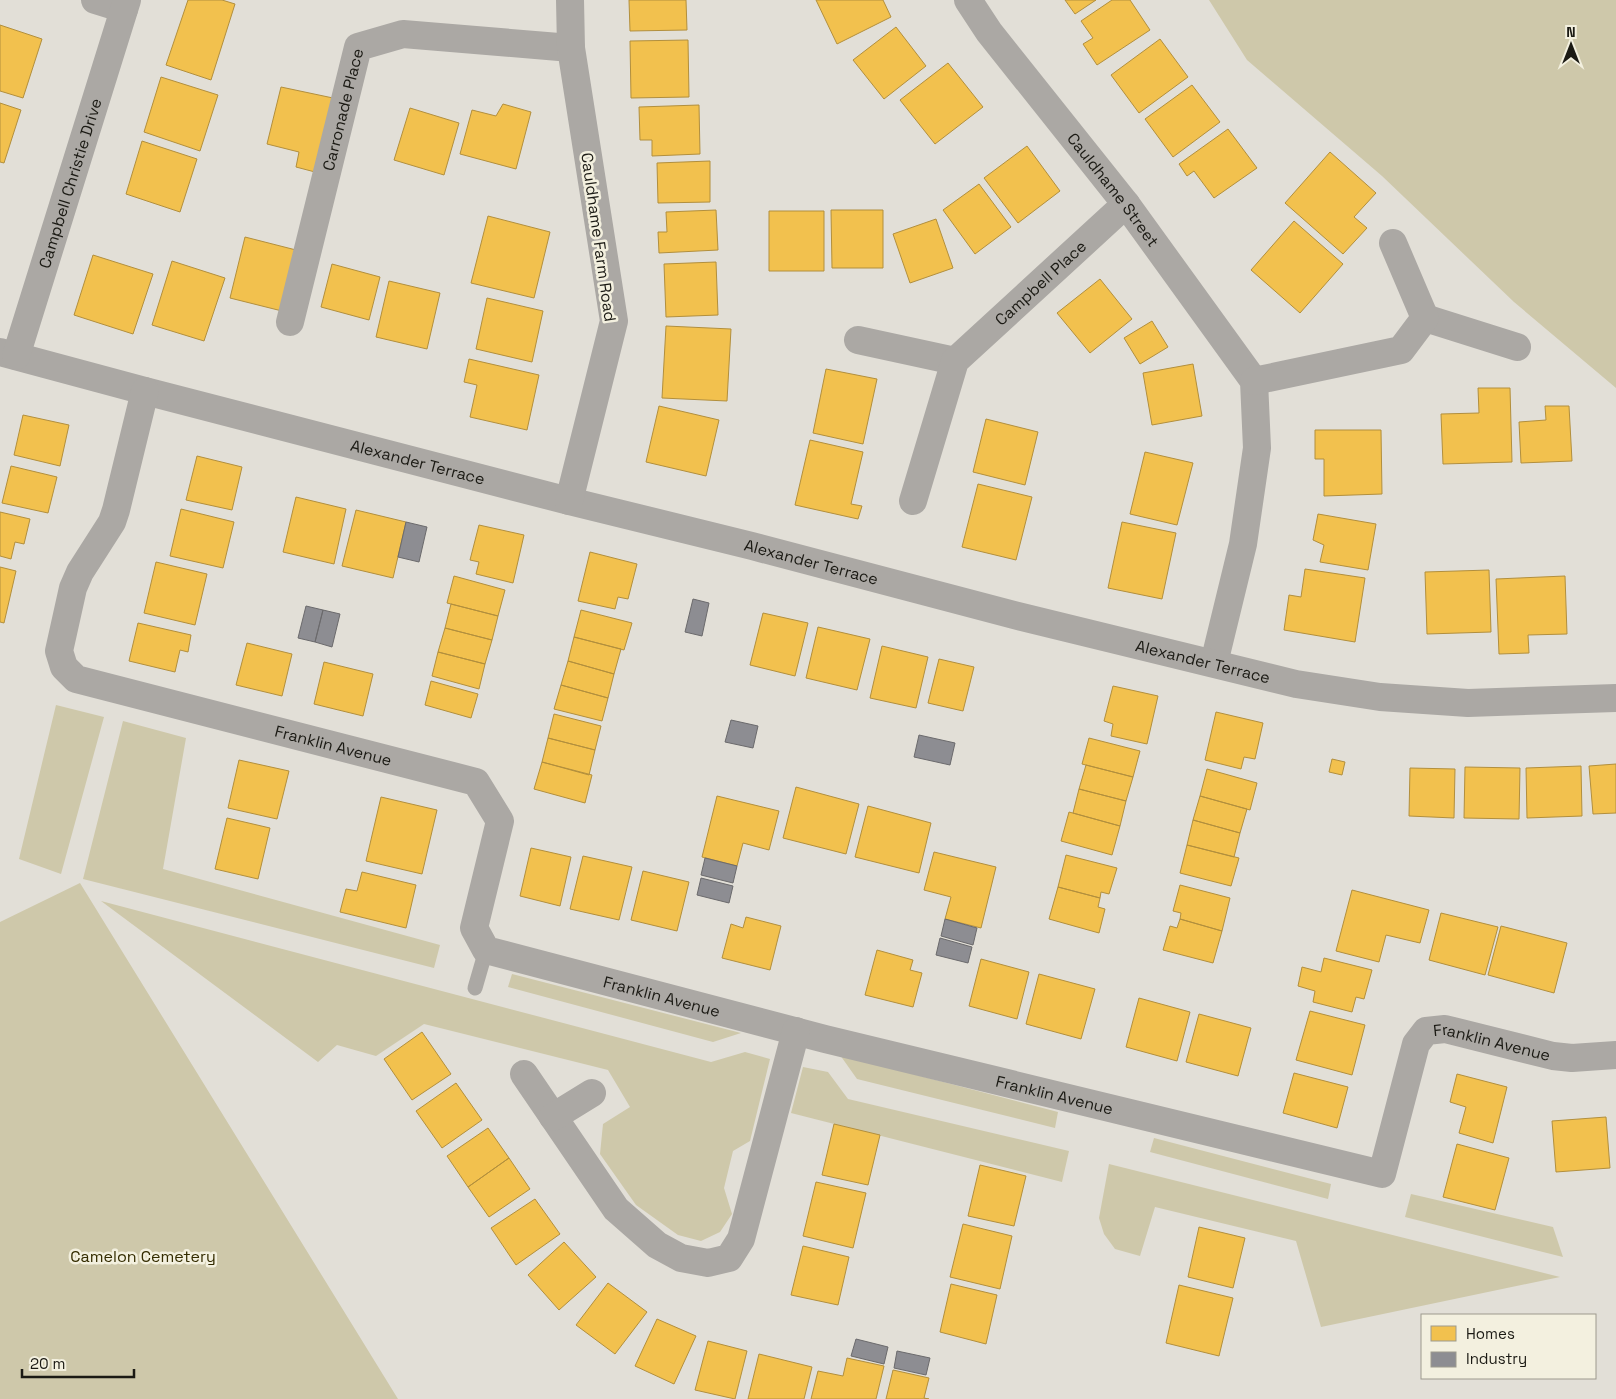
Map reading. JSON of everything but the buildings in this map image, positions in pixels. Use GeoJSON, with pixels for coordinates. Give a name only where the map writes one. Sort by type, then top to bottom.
{"type":"FeatureCollection","features":[{"type":"Feature","properties":{"kind":"street","name":"Campbell Christie Drive"},"geometry":{"type":"LineString","coordinates":[[8,354],[125,4],[94,0]]}},
{"type":"Feature","properties":{"kind":"street","name":"Cauldhame Farm Road"},"geometry":{"type":"LineString","coordinates":[[569,501],[614,321],[571,48],[570,0]]}},
{"type":"Feature","properties":{"kind":"street","name":"Cauldhame Street"},"geometry":{"type":"LineString","coordinates":[[968,0],[989,32],[1126,204],[1254,381]]}},
{"type":"Feature","properties":{"kind":"street","name":"Carronade Place"},"geometry":{"type":"LineString","coordinates":[[290,322],[358,47],[403,34],[571,48]]}},
{"type":"Feature","properties":{"kind":"street","name":"Campbell Place"},"geometry":{"type":"LineString","coordinates":[[955,361],[1126,204]]}},
{"type":"Feature","properties":{"kind":"street"},"geometry":{"type":"LineString","coordinates":[[1393,243],[1425,318],[1517,347]]}},
{"type":"Feature","properties":{"kind":"street"},"geometry":{"type":"LineString","coordinates":[[1214,663],[1243,544],[1257,448],[1254,381],[1401,350],[1425,318]]}},
{"type":"Feature","properties":{"kind":"street"},"geometry":{"type":"LineString","coordinates":[[858,340],[955,361],[913,501]]}},
{"type":"Feature","properties":{"kind":"street","name":"Alexander Terrace"},"geometry":{"type":"LineString","coordinates":[[8,354],[569,501],[1296,684],[1380,697],[1468,703],[1616,698]]}},
{"type":"Feature","properties":{"kind":"street","name":"Franklin Avenue"},"geometry":{"type":"LineString","coordinates":[[145,391],[112,522],[80,572],[74,588],[59,651],[64,667],[76,679],[476,782],[500,821],[474,928],[486,950],[796,1031],[1382,1174],[1416,1044],[1426,1031],[1445,1030],[1553,1056],[1572,1058],[1616,1055]]}},
{"type":"Feature","properties":{"kind":"street"},"geometry":{"type":"LineString","coordinates":[[524,1074],[616,1209],[657,1245],[680,1258],[708,1263],[729,1258],[741,1239],[796,1031]]}},
{"type":"Feature","properties":{"kind":"street"},"geometry":{"type":"LineString","coordinates":[[553,1118],[592,1093]]}},
{"type":"Feature","properties":{"kind":"lane"},"geometry":{"type":"LineString","coordinates":[[475,988],[486,950]]}},
{"type":"Feature","properties":{"kind":"green space"},"geometry":{"type":"Polygon","coordinates":[[[1209,0],[1616,0],[1616,388],[1514,302],[1382,176],[1247,60],[1209,0]]]}},
{"type":"Feature","properties":{"kind":"green space"},"geometry":{"type":"Polygon","coordinates":[[[56,705],[104,717],[61,874],[19,859],[56,705]]]}},
{"type":"Feature","properties":{"kind":"green space"},"geometry":{"type":"Polygon","coordinates":[[[123,721],[186,738],[163,869],[440,945],[434,968],[83,879],[123,721]]]}},
{"type":"Feature","properties":{"kind":"green space","name":"Camelon Cemetery"},"geometry":{"type":"Polygon","coordinates":[[[80,883],[398,1399],[0,1399],[0,922],[80,883]]]}},
{"type":"Feature","properties":{"kind":"green space"},"geometry":{"type":"Polygon","coordinates":[[[101,901],[711,1062],[745,1052],[770,1059],[750,1141],[733,1151],[724,1188],[732,1214],[720,1232],[701,1241],[678,1235],[636,1205],[600,1154],[603,1124],[630,1107],[608,1070],[424,1024],[376,1056],[337,1045],[318,1062],[101,901]]]}},
{"type":"Feature","properties":{"kind":"green space"},"geometry":{"type":"Polygon","coordinates":[[[512,974],[741,1033],[713,1042],[508,987],[512,974]]]}},
{"type":"Feature","properties":{"kind":"green space"},"geometry":{"type":"Polygon","coordinates":[[[840,1055],[1058,1112],[1055,1128],[857,1079],[840,1055]]]}},
{"type":"Feature","properties":{"kind":"green space"},"geometry":{"type":"Polygon","coordinates":[[[803,1067],[828,1072],[848,1099],[1069,1151],[1062,1182],[791,1113],[803,1067]]]}},
{"type":"Feature","properties":{"kind":"green space"},"geometry":{"type":"Polygon","coordinates":[[[1154,1138],[1331,1184],[1328,1199],[1150,1152],[1154,1138]]]}},
{"type":"Feature","properties":{"kind":"green space"},"geometry":{"type":"Polygon","coordinates":[[[1109,1164],[1560,1277],[1321,1327],[1296,1241],[1155,1207],[1140,1256],[1115,1249],[1104,1234],[1099,1218],[1109,1164]]]}},
{"type":"Feature","properties":{"kind":"green space"},"geometry":{"type":"Polygon","coordinates":[[[1411,1194],[1553,1227],[1563,1257],[1405,1217],[1411,1194]]]}}]}
